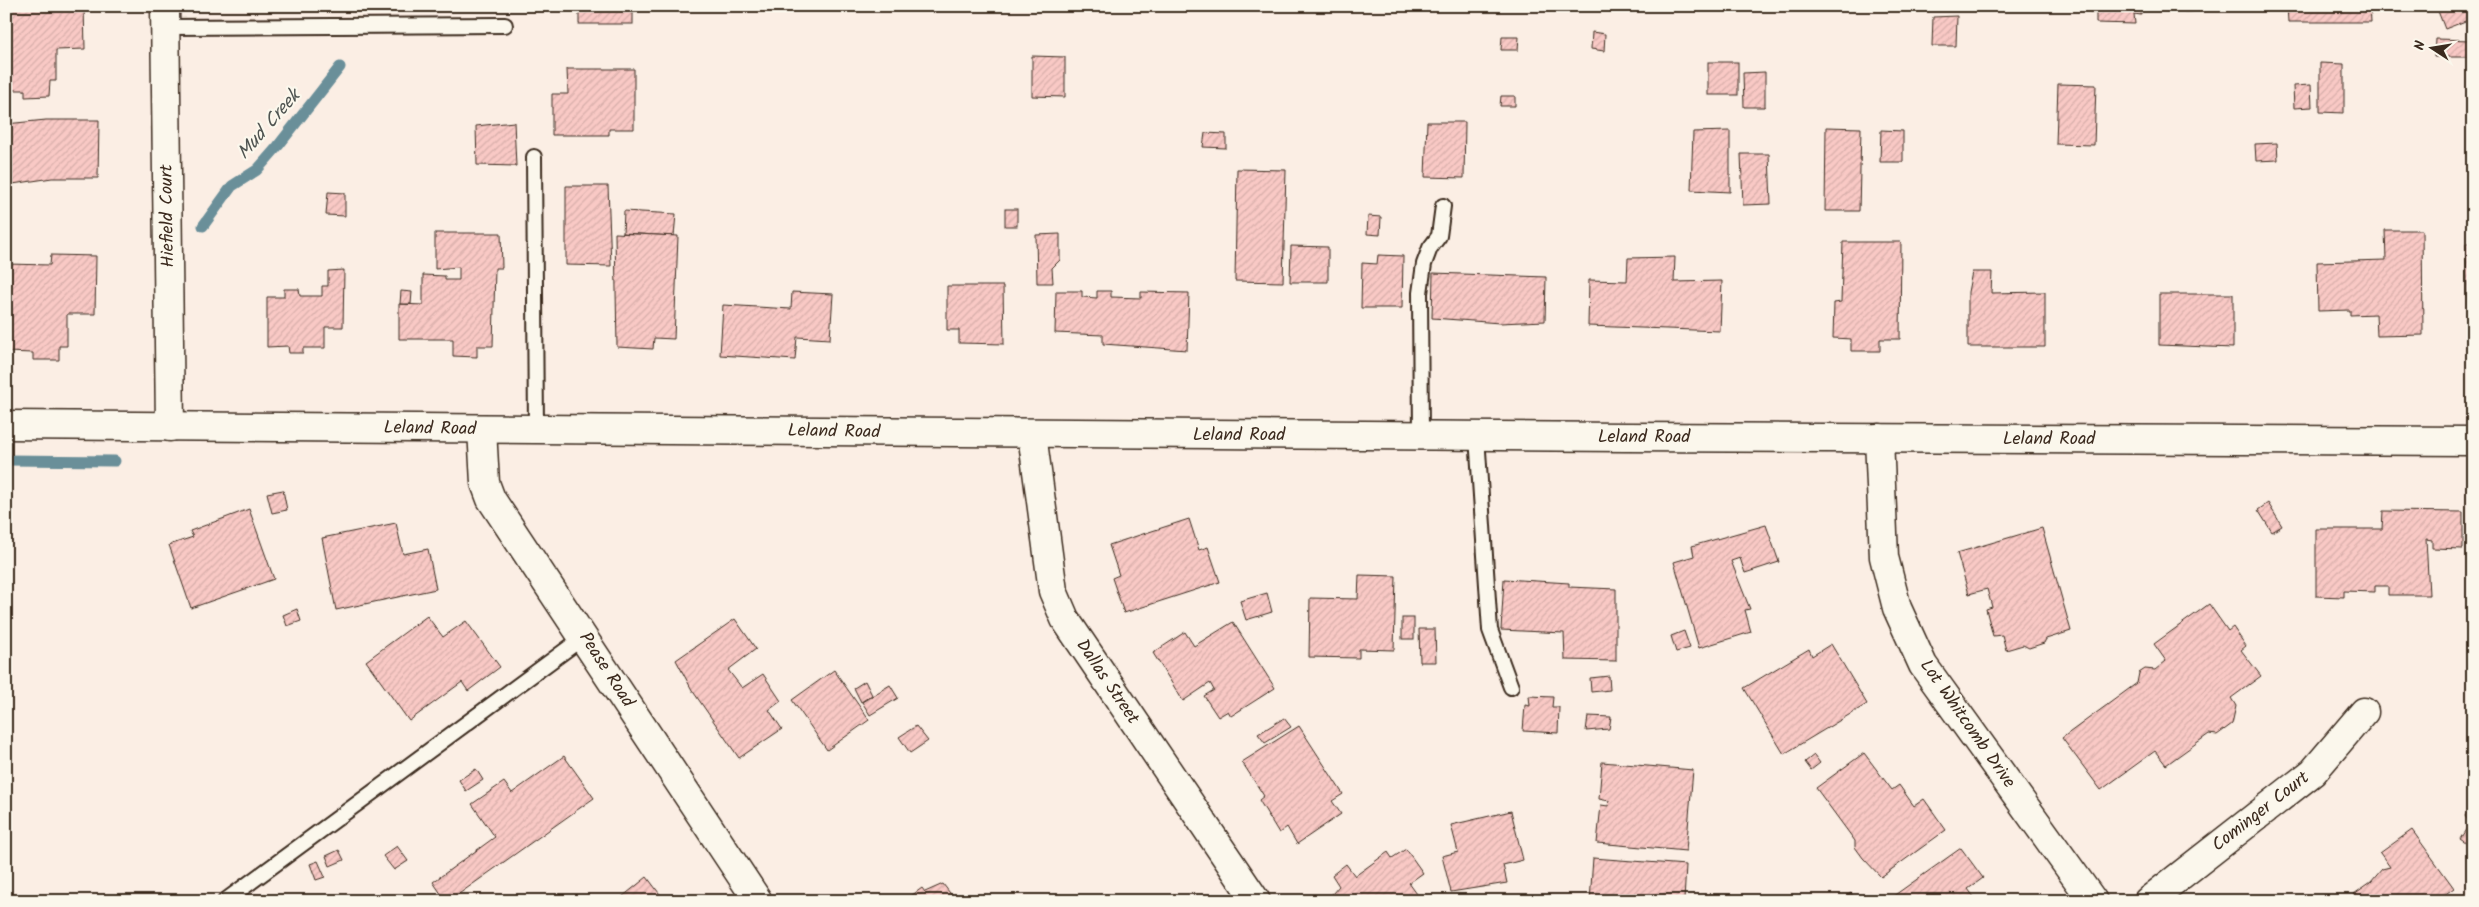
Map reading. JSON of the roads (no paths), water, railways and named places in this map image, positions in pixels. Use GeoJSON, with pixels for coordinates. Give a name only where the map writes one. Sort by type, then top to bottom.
{"type":"FeatureCollection","features":[{"type":"Feature","properties":{"kind":"main road","name":"Hiefield Court"},"geometry":{"type":"LineString","coordinates":[[165,16],[170,427]]}},
{"type":"Feature","properties":{"kind":"main road","name":"Leland Road"},"geometry":{"type":"LineString","coordinates":[[6,425],[1032,434],[2473,440]]}},
{"type":"Feature","properties":{"kind":"main road","name":"Pease Road"},"geometry":{"type":"LineString","coordinates":[[482,429],[484,483],[491,499],[585,636],[758,901]]}},
{"type":"Feature","properties":{"kind":"main road","name":"Dallas Street"},"geometry":{"type":"LineString","coordinates":[[1032,434],[1053,591],[1065,618],[1256,901]]}},
{"type":"Feature","properties":{"kind":"main road","name":"Lot Whitcomb Drive"},"geometry":{"type":"LineString","coordinates":[[1879,438],[1884,557],[1897,608],[1923,665],[2093,901]]}},
{"type":"Feature","properties":{"kind":"main road","name":"Cominger Court"},"geometry":{"type":"LineString","coordinates":[[2148,901],[2313,772],[2364,712]]}},
{"type":"Feature","properties":{"kind":"lane"},"geometry":{"type":"LineString","coordinates":[[165,16],[505,25]]}},
{"type":"Feature","properties":{"kind":"lane"},"geometry":{"type":"LineString","coordinates":[[534,157],[536,430]]}},
{"type":"Feature","properties":{"kind":"lane"},"geometry":{"type":"LineString","coordinates":[[1420,436],[1420,293],[1424,264],[1430,248],[1439,236],[1443,206]]}},
{"type":"Feature","properties":{"kind":"lane"},"geometry":{"type":"LineString","coordinates":[[1477,436],[1490,630],[1511,687]]}},
{"type":"Feature","properties":{"kind":"lane"},"geometry":{"type":"LineString","coordinates":[[225,901],[585,636]]}},
{"type":"Feature","properties":{"kind":"waterway","name":"Mud Creek"},"geometry":{"type":"LineString","coordinates":[[203,226],[232,186],[257,170],[278,146],[340,67]]}},
{"type":"Feature","properties":{"kind":"waterway","name":"Mud Creek"},"geometry":{"type":"LineString","coordinates":[[6,460],[115,461]]}}]}
